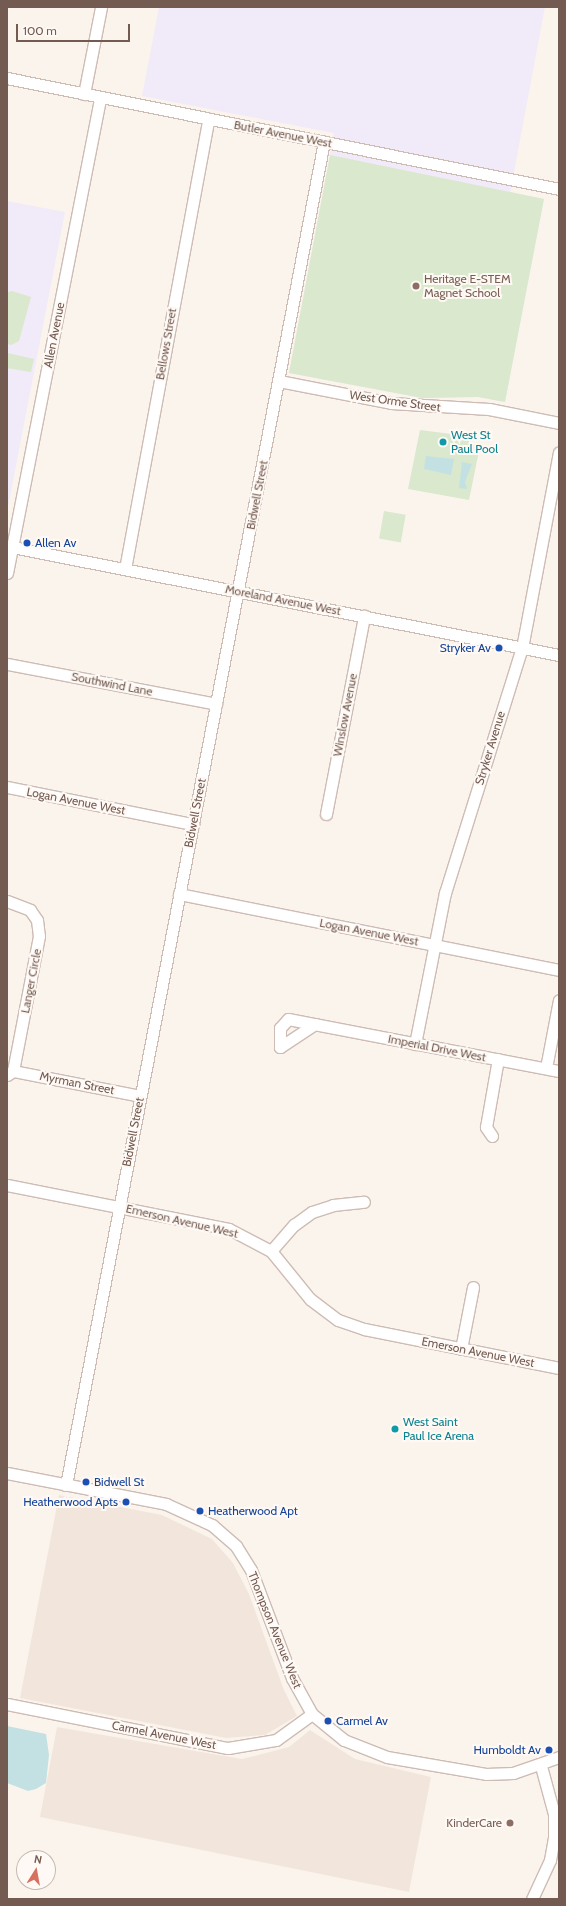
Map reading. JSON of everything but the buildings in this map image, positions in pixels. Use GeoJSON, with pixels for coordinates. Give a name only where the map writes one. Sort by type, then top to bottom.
{"type":"FeatureCollection","features":[{"type":"Feature","properties":{"kind":"street"},"geometry":{"type":"LineString","coordinates":[[84,94],[101,7]]}},
{"type":"Feature","properties":{"kind":"street","name":"Butler Avenue West"},"geometry":{"type":"LineString","coordinates":[[7,78],[559,189]]}},
{"type":"Feature","properties":{"kind":"street","name":"Allen Avenue"},"geometry":{"type":"LineString","coordinates":[[7,573],[10,546],[100,97]]}},
{"type":"Feature","properties":{"kind":"street","name":"Bellows Street"},"geometry":{"type":"LineString","coordinates":[[125,569],[208,119]]}},
{"type":"Feature","properties":{"kind":"street","name":"Bidwell Street"},"geometry":{"type":"LineString","coordinates":[[66,1485],[324,142]]}},
{"type":"Feature","properties":{"kind":"street","name":"West Orme Street"},"geometry":{"type":"LineString","coordinates":[[279,381],[391,403],[489,409],[559,422]]}},
{"type":"Feature","properties":{"kind":"street","name":"Stryker Avenue"},"geometry":{"type":"LineString","coordinates":[[416,1044],[445,893],[522,648],[559,452]]}},
{"type":"Feature","properties":{"kind":"street","name":"Moreland Avenue West"},"geometry":{"type":"LineString","coordinates":[[10,546],[559,655]]}},
{"type":"Feature","properties":{"kind":"street","name":"Winslow Avenue"},"geometry":{"type":"LineString","coordinates":[[326,814],[364,616]]}},
{"type":"Feature","properties":{"kind":"street","name":"Southwind Lane"},"geometry":{"type":"LineString","coordinates":[[7,664],[216,704]]}},
{"type":"Feature","properties":{"kind":"street","name":"Logan Avenue West"},"geometry":{"type":"LineString","coordinates":[[7,787],[193,824]]}},
{"type":"Feature","properties":{"kind":"street","name":"Logan Avenue West"},"geometry":{"type":"LineString","coordinates":[[179,894],[559,970]]}},
{"type":"Feature","properties":{"kind":"street","name":"Langer Circle"},"geometry":{"type":"LineString","coordinates":[[7,901],[30,910],[37,920],[39,936],[10,1073]]}},
{"type":"Feature","properties":{"kind":"street"},"geometry":{"type":"LineString","coordinates":[[546,1068],[559,1000]]}},
{"type":"Feature","properties":{"kind":"street","name":"Imperial Drive West"},"geometry":{"type":"LineString","coordinates":[[315,1024],[559,1071]]}},
{"type":"Feature","properties":{"kind":"street"},"geometry":{"type":"LineString","coordinates":[[492,1136],[486,1127],[498,1059]]}},
{"type":"Feature","properties":{"kind":"street","name":"Myrman Street"},"geometry":{"type":"LineString","coordinates":[[10,1073],[140,1096]]}},
{"type":"Feature","properties":{"kind":"street","name":"Emerson Avenue West"},"geometry":{"type":"LineString","coordinates":[[7,1185],[229,1229],[271,1252],[310,1299],[338,1320],[364,1329],[559,1368]]}},
{"type":"Feature","properties":{"kind":"street"},"geometry":{"type":"LineString","coordinates":[[271,1252],[294,1225],[312,1212],[333,1205],[364,1202]]}},
{"type":"Feature","properties":{"kind":"street"},"geometry":{"type":"LineString","coordinates":[[461,1348],[473,1287]]}},
{"type":"Feature","properties":{"kind":"street","name":"Thompson Avenue West"},"geometry":{"type":"LineString","coordinates":[[7,1473],[188,1512],[212,1525],[236,1546],[255,1579],[292,1678],[312,1714],[344,1740],[388,1757],[486,1774],[513,1773],[541,1766],[559,1757]]}},
{"type":"Feature","properties":{"kind":"street","name":"Carmel Avenue West"},"geometry":{"type":"LineString","coordinates":[[7,1704],[228,1748],[276,1740],[312,1714]]}},
{"type":"Feature","properties":{"kind":"street"},"geometry":{"type":"LineString","coordinates":[[532,1899],[550,1860],[554,1837],[554,1814],[541,1766]]}},
{"type":"Feature","properties":{"kind":"shaded area","name":"Heritage E-STEM Magnet School"},"geometry":{"type":"Polygon","coordinates":[[[159,7],[545,7],[510,193],[544,199],[505,402],[478,397],[422,398],[289,373],[334,133],[142,96],[159,7]]]}},
{"type":"Feature","properties":{"kind":"shaded area"},"geometry":{"type":"Polygon","coordinates":[[[7,201],[65,212],[7,512],[7,201]]]}},
{"type":"Feature","properties":{"kind":"shaded area"},"geometry":{"type":"Polygon","coordinates":[[[59,1495],[162,1515],[212,1539],[233,1563],[249,1594],[284,1690],[297,1716],[265,1735],[226,1738],[20,1698],[59,1495]]]}},
{"type":"Feature","properties":{"kind":"shaded area"},"geometry":{"type":"Polygon","coordinates":[[[57,1727],[242,1759],[289,1747],[310,1730],[355,1759],[431,1777],[409,1892],[40,1817],[57,1727]]]}},
{"type":"Feature","properties":{"kind":"green space"},"geometry":{"type":"Polygon","coordinates":[[[330,155],[544,199],[505,402],[478,397],[422,398],[289,373],[330,155]]]}},
{"type":"Feature","properties":{"kind":"green space"},"geometry":{"type":"Polygon","coordinates":[[[12,291],[31,297],[19,341],[11,345],[7,344],[7,292],[12,291]]]}},
{"type":"Feature","properties":{"kind":"green space"},"geometry":{"type":"Polygon","coordinates":[[[7,353],[34,359],[31,372],[7,368],[7,353]]]}},
{"type":"Feature","properties":{"kind":"green space"},"geometry":{"type":"Polygon","coordinates":[[[420,430],[459,435],[469,439],[469,444],[480,446],[469,500],[408,489],[420,430]]]}},
{"type":"Feature","properties":{"kind":"green space"},"geometry":{"type":"Polygon","coordinates":[[[384,511],[406,515],[401,542],[379,539],[384,511]]]}},
{"type":"Feature","properties":{"kind":"water"},"geometry":{"type":"Polygon","coordinates":[[[426,456],[454,459],[451,475],[424,469],[426,456]]]}},
{"type":"Feature","properties":{"kind":"water"},"geometry":{"type":"Polygon","coordinates":[[[462,462],[472,464],[465,482],[467,489],[459,488],[462,462]]]}},
{"type":"Feature","properties":{"kind":"water"},"geometry":{"type":"Polygon","coordinates":[[[7,1726],[46,1734],[49,1755],[46,1783],[36,1789],[28,1791],[7,1783],[7,1726]]]}},
{"type":"Feature","properties":{"kind":"place","name":"Heritage E-STEM Magnet School"},"geometry":{"type":"Point","coordinates":[416,286]}},
{"type":"Feature","properties":{"kind":"place","name":"West St Paul Pool"},"geometry":{"type":"Point","coordinates":[443,442]}},
{"type":"Feature","properties":{"kind":"place","name":"Allen Av"},"geometry":{"type":"Point","coordinates":[27,543]}},
{"type":"Feature","properties":{"kind":"place","name":"Stryker Av"},"geometry":{"type":"Point","coordinates":[499,648]}},
{"type":"Feature","properties":{"kind":"place","name":"West Saint Paul Ice Arena"},"geometry":{"type":"Point","coordinates":[395,1429]}},
{"type":"Feature","properties":{"kind":"place","name":"Bidwell St"},"geometry":{"type":"Point","coordinates":[86,1482]}},
{"type":"Feature","properties":{"kind":"place","name":"Heatherwood Apts"},"geometry":{"type":"Point","coordinates":[126,1502]}},
{"type":"Feature","properties":{"kind":"place","name":"Heatherwood Apt"},"geometry":{"type":"Point","coordinates":[200,1511]}},
{"type":"Feature","properties":{"kind":"place","name":"Carmel Av"},"geometry":{"type":"Point","coordinates":[328,1721]}},
{"type":"Feature","properties":{"kind":"place","name":"Humboldt Av"},"geometry":{"type":"Point","coordinates":[549,1750]}},
{"type":"Feature","properties":{"kind":"place","name":"KinderCare"},"geometry":{"type":"Point","coordinates":[510,1823]}}]}
